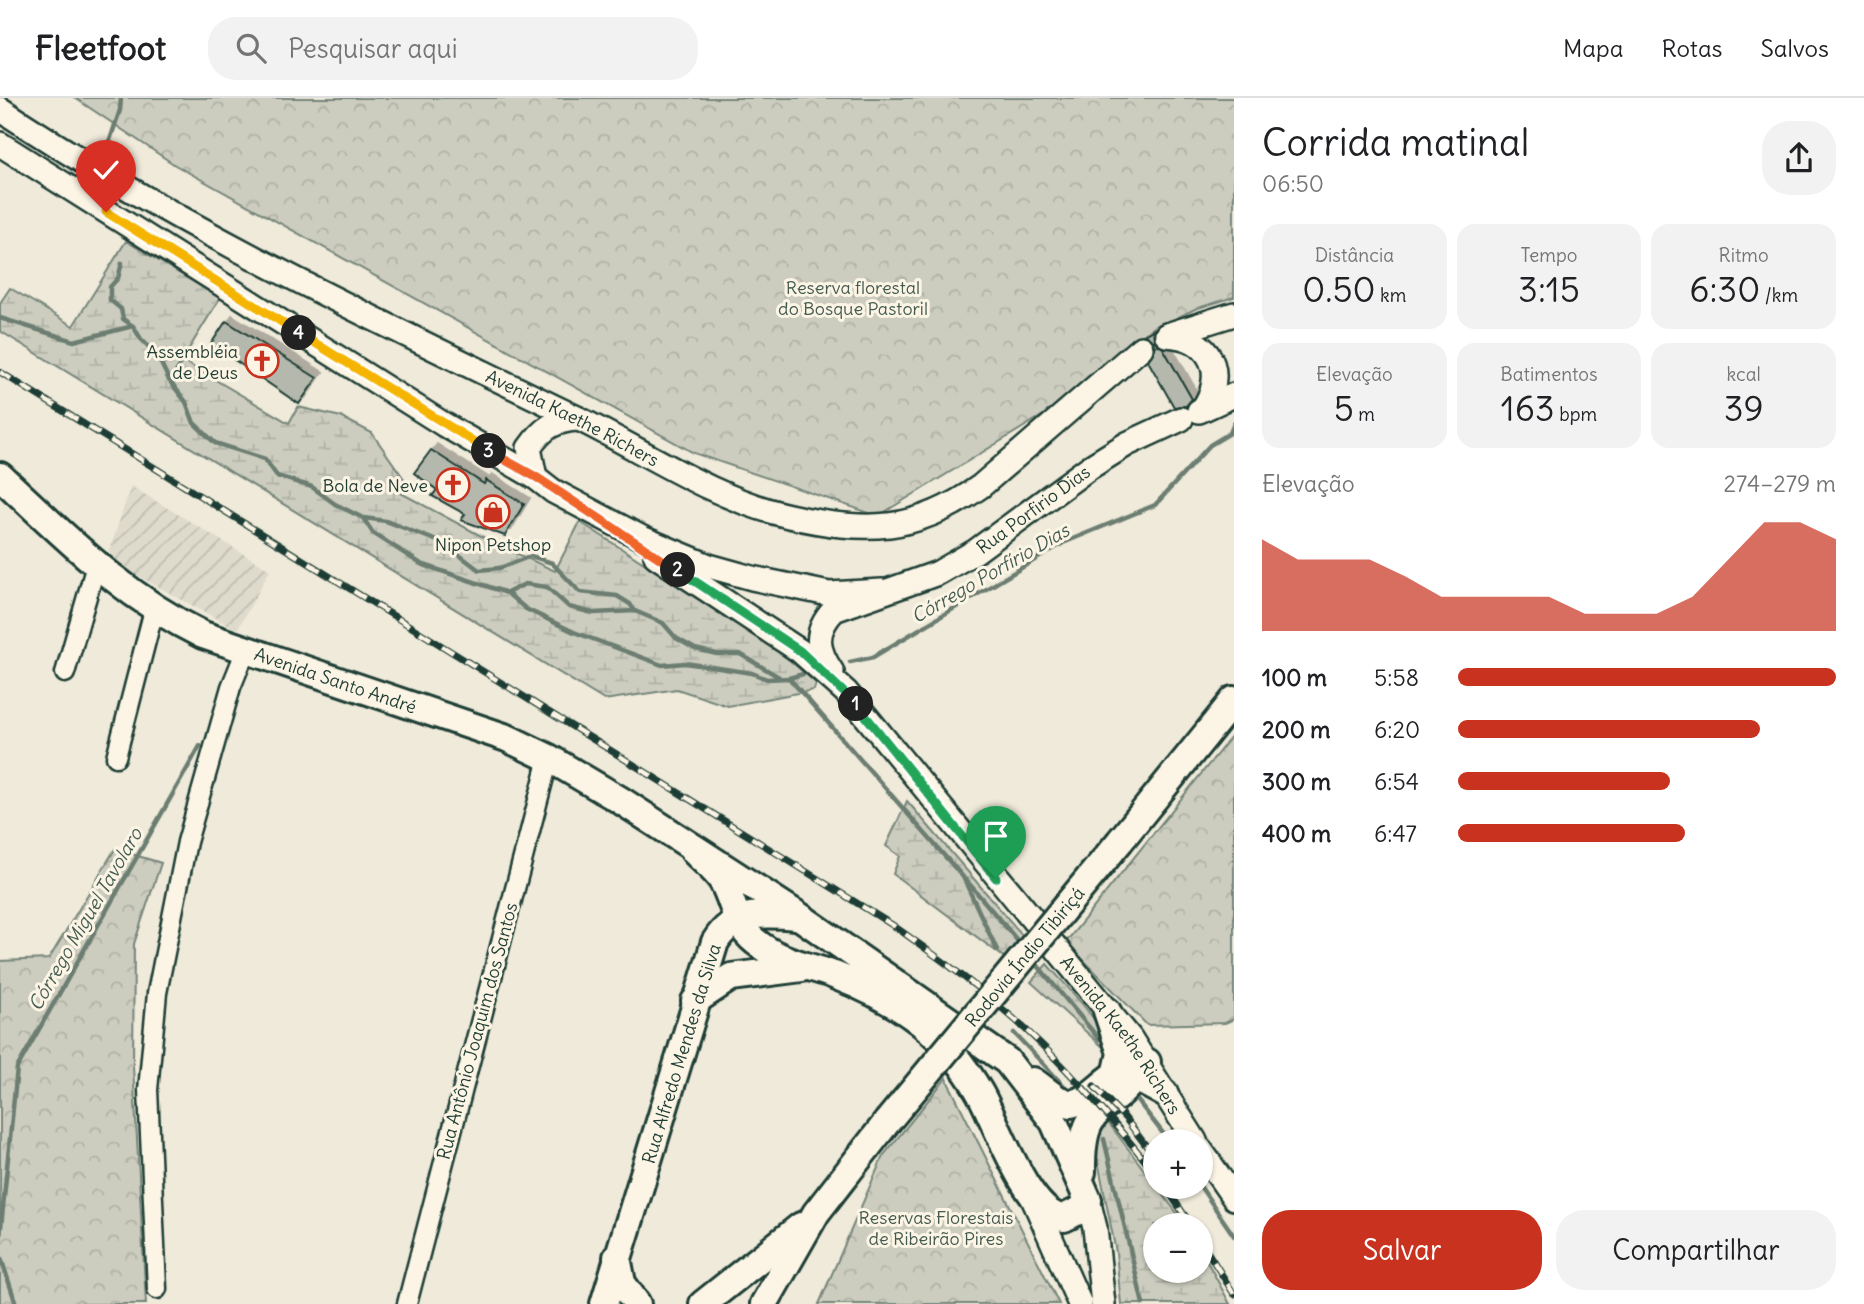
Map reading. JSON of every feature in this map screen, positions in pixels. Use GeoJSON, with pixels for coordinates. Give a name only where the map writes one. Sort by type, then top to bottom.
{"type":"FeatureCollection","features":[{"type":"Feature","properties":{"kind":"highway","name":"Avenida Santo André"},"geometry":{"type":"LineString","coordinates":[[0,476],[96,565],[154,610],[203,635],[462,720],[549,758],[799,916],[1057,1099],[1071,1104],[1133,1071]]}},
{"type":"Feature","properties":{"kind":"highway","name":"Rodovia Índio Tibiriçá"},"geometry":{"type":"LineString","coordinates":[[764,1304],[816,1213],[887,1122],[1234,700]]}},
{"type":"Feature","properties":{"kind":"highway","name":"Avenida Santo André"},"geometry":{"type":"LineString","coordinates":[[694,850],[723,883],[735,919]]}},
{"type":"Feature","properties":{"kind":"highway"},"geometry":{"type":"LineString","coordinates":[[799,916],[759,914],[735,919],[754,941],[769,951],[878,995],[923,1025],[949,1049],[981,1094],[1029,1190],[1056,1217],[1075,1214],[1084,1208],[1082,1147],[1087,1123],[1133,1071]]}},
{"type":"Feature","properties":{"kind":"highway"},"geometry":{"type":"LineString","coordinates":[[769,951],[765,940],[773,924],[799,916]]}},
{"type":"Feature","properties":{"kind":"highway","name":"Rua Alfredo Mendes da Silva"},"geometry":{"type":"LineString","coordinates":[[604,1304],[715,942],[735,919]]}},
{"type":"Feature","properties":{"kind":"highway"},"geometry":{"type":"LineString","coordinates":[[695,1001],[731,977],[807,968]]}},
{"type":"Feature","properties":{"kind":"highway"},"geometry":{"type":"LineString","coordinates":[[1107,1011],[1121,1053],[1133,1071],[1164,1093]]}},
{"type":"Feature","properties":{"kind":"highway"},"geometry":{"type":"LineString","coordinates":[[1007,1061],[1054,1122],[1085,1190]]}},
{"type":"Feature","properties":{"kind":"highway","name":"Rodovia Índio Tibiriçá"},"geometry":{"type":"LineString","coordinates":[[704,1301],[816,1213]]}},
{"type":"Feature","properties":{"kind":"highway"},"geometry":{"type":"LineString","coordinates":[[617,1255],[622,1283],[637,1304]]}},
{"type":"Feature","properties":{"kind":"main road","name":"Avenida Kaethe Richers"},"geometry":{"type":"LineString","coordinates":[[0,109],[230,244],[377,321],[579,419],[739,501],[788,516],[842,525],[886,528],[930,515],[960,501],[1155,341]]}},
{"type":"Feature","properties":{"kind":"main road","name":"Avenida Kaethe Richers"},"geometry":{"type":"LineString","coordinates":[[0,144],[443,424],[584,508],[670,551],[709,566],[829,594],[882,591]]}},
{"type":"Feature","properties":{"kind":"main road"},"geometry":{"type":"LineString","coordinates":[[1155,341],[1234,314]]}},
{"type":"Feature","properties":{"kind":"main road"},"geometry":{"type":"LineString","coordinates":[[1155,341],[1182,336],[1196,342],[1207,353],[1214,366],[1215,382],[1194,413]]}},
{"type":"Feature","properties":{"kind":"main road","name":"Rua Porfirio Dias"},"geometry":{"type":"LineString","coordinates":[[882,591],[915,582],[957,562],[1090,467],[1127,444],[1234,395]]}},
{"type":"Feature","properties":{"kind":"main road"},"geometry":{"type":"LineString","coordinates":[[536,477],[529,448],[537,437],[556,420],[579,419]]}},
{"type":"Feature","properties":{"kind":"main road","name":"Avenida Kaethe Richers"},"geometry":{"type":"LineString","coordinates":[[584,508],[800,651],[846,692],[1107,1011]]}},
{"type":"Feature","properties":{"kind":"main road"},"geometry":{"type":"LineString","coordinates":[[846,692],[821,653],[820,629],[834,610],[882,591]]}},
{"type":"Feature","properties":{"kind":"main road","name":"Avenida Kaethe Richers"},"geometry":{"type":"LineString","coordinates":[[1164,1093],[1187,1129]]}},
{"type":"Feature","properties":{"kind":"main road"},"geometry":{"type":"LineString","coordinates":[[1213,1168],[1234,1198]]}},
{"type":"Feature","properties":{"kind":"main road"},"geometry":{"type":"LineString","coordinates":[[1029,1190],[1080,1304]]}},
{"type":"Feature","properties":{"kind":"main road"},"geometry":{"type":"LineString","coordinates":[[1085,1190],[1095,1228],[1103,1304]]}},
{"type":"Feature","properties":{"kind":"street"},"geometry":{"type":"LineString","coordinates":[[65,673],[96,565]]}},
{"type":"Feature","properties":{"kind":"street"},"geometry":{"type":"LineString","coordinates":[[117,757],[154,610]]}},
{"type":"Feature","properties":{"kind":"street"},"geometry":{"type":"LineString","coordinates":[[157,1289],[148,1090],[157,992],[187,842],[231,687],[246,650]]}},
{"type":"Feature","properties":{"kind":"street","name":"Rua Antônio Joaquim dos Santos"},"geometry":{"type":"LineString","coordinates":[[407,1304],[549,758]]}},
{"type":"Feature","properties":{"kind":"shaded area"},"geometry":{"type":"Polygon","coordinates":[[[131,486],[270,570],[237,630],[122,567],[109,552],[131,486]]]}},
{"type":"Feature","properties":{"kind":"green space","name":"Reserva florestal do Bosque Pastoril"},"geometry":{"type":"Polygon","coordinates":[[[75,98],[1234,98],[1234,297],[1195,309],[1143,334],[1058,406],[878,516],[694,453],[175,165],[75,98]]]}},
{"type":"Feature","properties":{"kind":"green space"},"geometry":{"type":"Polygon","coordinates":[[[126,241],[220,298],[171,378],[183,361],[289,423],[298,407],[341,417],[372,433],[404,479],[399,492],[500,546],[555,571],[580,522],[773,646],[816,683],[814,690],[728,706],[677,689],[604,700],[0,331],[0,303],[10,288],[73,326],[126,241]]]}},
{"type":"Feature","properties":{"kind":"green space"},"geometry":{"type":"Polygon","coordinates":[[[1234,733],[1234,1019],[1225,1023],[1147,1025],[1066,942],[1234,733]]]}},
{"type":"Feature","properties":{"kind":"green space"},"geometry":{"type":"Polygon","coordinates":[[[907,801],[1023,936],[1005,958],[893,874],[900,856],[886,846],[907,801]]]}},
{"type":"Feature","properties":{"kind":"green space"},"geometry":{"type":"Polygon","coordinates":[[[115,849],[161,863],[134,944],[133,1066],[146,1304],[0,1304],[0,961],[49,959],[115,849]]]}},
{"type":"Feature","properties":{"kind":"green space"},"geometry":{"type":"Polygon","coordinates":[[[1047,964],[1092,1017],[1105,1040],[1106,1050],[1031,982],[1047,964]]]}},
{"type":"Feature","properties":{"kind":"green space","name":"Reservas Florestais de Ribeirão Pires"},"geometry":{"type":"Polygon","coordinates":[[[946,1078],[1059,1304],[819,1304],[883,1156],[946,1078]]]}},
{"type":"Feature","properties":{"kind":"green space"},"geometry":{"type":"Polygon","coordinates":[[[1107,1121],[1143,1168],[1143,1199],[1166,1199],[1177,1213],[1143,1213],[1143,1283],[1213,1283],[1213,1272],[1230,1304],[1121,1304],[1116,1252],[1095,1146],[1107,1121]]]}},
{"type":"Feature","properties":{"kind":"building","name":"Assembléia de Deus"},"geometry":{"type":"Polygon","coordinates":[[[226,321],[317,378],[299,404],[211,344],[226,321]]]}},
{"type":"Feature","properties":{"kind":"building"},"geometry":{"type":"Polygon","coordinates":[[[1153,330],[1154,341],[1163,348],[1192,399],[1186,406],[1174,407],[1148,361],[1155,346],[1144,335],[1153,330]]]}},
{"type":"Feature","properties":{"kind":"building"},"geometry":{"type":"Polygon","coordinates":[[[431,450],[484,484],[486,480],[524,504],[505,536],[461,520],[465,514],[432,496],[437,490],[414,473],[431,450]]]}},
{"type":"Feature","properties":{"kind":"waterway"},"geometry":{"type":"LineString","coordinates":[[109,143],[120,110],[121,98]]}},
{"type":"Feature","properties":{"kind":"waterway"},"geometry":{"type":"LineString","coordinates":[[122,263],[118,278],[110,287],[110,300],[121,309],[123,319],[133,326],[141,339],[157,355],[169,380],[186,402],[194,423],[215,443],[265,459],[277,476],[312,487],[335,504],[363,518],[373,533],[421,564],[507,593],[526,609],[574,632],[662,665],[685,663],[752,673],[767,679],[789,678],[963,877],[997,950]]}},
{"type":"Feature","properties":{"kind":"waterway"},"geometry":{"type":"LineString","coordinates":[[0,318],[74,341],[133,326]]}},
{"type":"Feature","properties":{"kind":"waterway","name":"Córrego Porfírio Dias"},"geometry":{"type":"LineString","coordinates":[[850,662],[873,657],[1063,543],[1155,505],[1210,445],[1230,433],[1234,423]]}},
{"type":"Feature","properties":{"kind":"waterway"},"geometry":{"type":"LineString","coordinates":[[364,518],[386,521],[445,544],[479,570],[500,568],[531,556],[552,563],[580,592],[617,596],[630,604],[635,611]]}},
{"type":"Feature","properties":{"kind":"waterway"},"geometry":{"type":"LineString","coordinates":[[507,593],[525,584],[547,587],[569,607],[593,613],[635,611],[663,623],[676,638],[695,649],[717,654],[740,654],[779,677]]}},
{"type":"Feature","properties":{"kind":"waterway","name":"Córrego Porfírio Dias"},"geometry":{"type":"LineString","coordinates":[[789,678],[803,674]]}},
{"type":"Feature","properties":{"kind":"waterway","name":"Córrego Miguel Tavolaro"},"geometry":{"type":"LineString","coordinates":[[0,1237],[17,1068],[200,746]]}},
{"type":"Feature","properties":{"kind":"waterway"},"geometry":{"type":"LineString","coordinates":[[966,880],[1022,946]]}},
{"type":"Feature","properties":{"kind":"waterway"},"geometry":{"type":"LineString","coordinates":[[1034,961],[1099,1039]]}},
{"type":"Feature","properties":{"kind":"waterway"},"geometry":{"type":"LineString","coordinates":[[1014,1033],[1068,1090]]}},
{"type":"Feature","properties":{"kind":"waterway"},"geometry":{"type":"LineString","coordinates":[[1137,1100],[1160,1129]]}},
{"type":"Feature","properties":{"kind":"waterway"},"geometry":{"type":"LineString","coordinates":[[1104,1139],[1143,1304]]}},
{"type":"Feature","properties":{"kind":"waterway"},"geometry":{"type":"LineString","coordinates":[[1209,1199],[1234,1236]]}},
{"type":"Feature","properties":{"kind":"waterway","name":"Córrego Miguel Tavolaro"},"geometry":{"type":"LineString","coordinates":[[0,1255],[16,1304]]}},
{"type":"Feature","properties":{"kind":"railway"},"geometry":{"type":"LineString","coordinates":[[0,372],[894,926],[965,978],[1026,1029],[1084,1089],[1143,1158]]}},
{"type":"Feature","properties":{"kind":"railway"},"geometry":{"type":"LineString","coordinates":[[1094,1086],[1125,1118],[1143,1142]]}},
{"type":"Feature","properties":{"kind":"railway"},"geometry":{"type":"LineString","coordinates":[[1174,1199],[1183,1213]]}},
{"type":"Feature","properties":{"kind":"railway"},"geometry":{"type":"LineString","coordinates":[[1213,1261],[1234,1294]]}},
{"type":"Feature","properties":{"kind":"place","name":"Assembléia de Deus"},"geometry":{"type":"Point","coordinates":[262,361]}},
{"type":"Feature","properties":{"kind":"place","name":"Bola de Neve"},"geometry":{"type":"Point","coordinates":[453,485]}},
{"type":"Feature","properties":{"kind":"place","name":"Nipon Petshop"},"geometry":{"type":"Point","coordinates":[493,512]}},
{"type":"Feature","properties":{"kind":"route"},"geometry":{"type":"LineString","coordinates":[[106,212],[443,424],[536,477],[553,491],[584,508],[800,651],[846,692],[996,878]]}}]}
